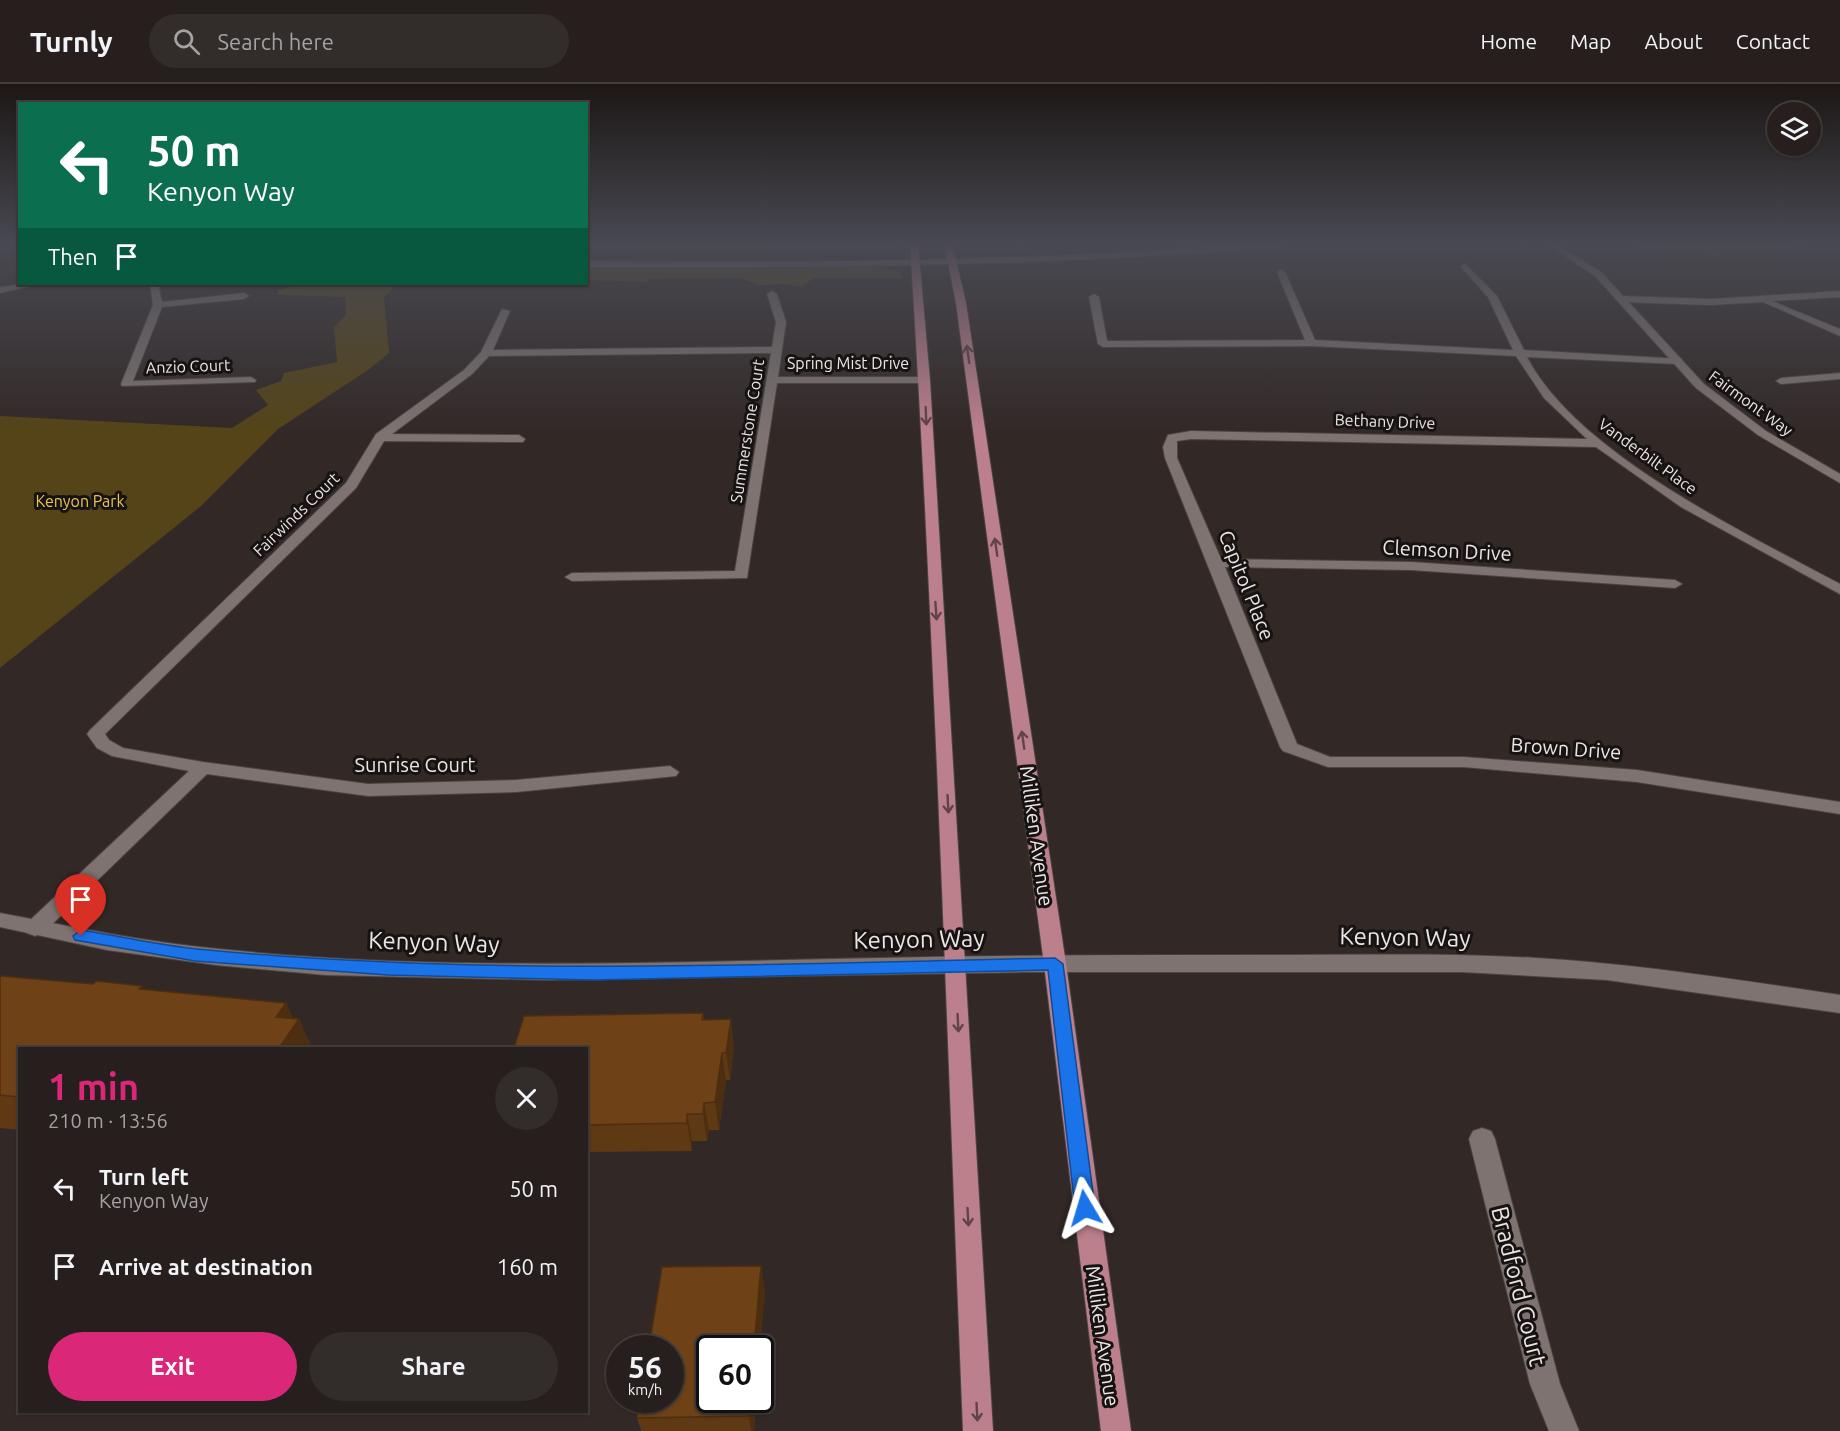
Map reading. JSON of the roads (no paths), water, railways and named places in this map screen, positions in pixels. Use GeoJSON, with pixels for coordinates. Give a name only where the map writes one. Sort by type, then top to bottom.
{"type":"FeatureCollection","features":[{"type":"Feature","properties":{"kind":"main road"},"geometry":{"type":"LineString","coordinates":[[919,306],[925,380],[978,1431]]}},
{"type":"Feature","properties":{"kind":"main road","name":"Milliken Avenue"},"geometry":{"type":"LineString","coordinates":[[961,306],[1055,964],[1094,1277],[1116,1431]]}},
{"type":"Feature","properties":{"kind":"street","name":"Anzio Court"},"geometry":{"type":"LineString","coordinates":[[158,306],[126,384],[251,380]]}},
{"type":"Feature","properties":{"kind":"street","name":"Summerstone Court"},"geometry":{"type":"LineString","coordinates":[[572,577],[741,575],[781,322],[776,306]]}},
{"type":"Feature","properties":{"kind":"street"},"geometry":{"type":"LineString","coordinates":[[1096,306],[1103,344],[1311,343],[1678,361]]}},
{"type":"Feature","properties":{"kind":"street"},"geometry":{"type":"LineString","coordinates":[[1295,306],[1311,343]]}},
{"type":"Feature","properties":{"kind":"street","name":"Vanderbilt Place"},"geometry":{"type":"LineString","coordinates":[[1497,306],[1520,352],[1524,366],[1548,396],[1597,443],[1657,486],[1711,520],[1840,590]]}},
{"type":"Feature","properties":{"kind":"street","name":"Fairmont Way"},"geometry":{"type":"LineString","coordinates":[[1628,306],[1700,386],[1762,433],[1840,479]]}},
{"type":"Feature","properties":{"kind":"street"},"geometry":{"type":"LineString","coordinates":[[1776,306],[1840,333]]}},
{"type":"Feature","properties":{"kind":"street","name":"Fairwinds Court"},"geometry":{"type":"LineString","coordinates":[[96,734],[120,708],[351,485],[380,437],[468,372],[486,352],[505,311]]}},
{"type":"Feature","properties":{"kind":"street"},"geometry":{"type":"LineString","coordinates":[[486,352],[777,350]]}},
{"type":"Feature","properties":{"kind":"street"},"geometry":{"type":"LineString","coordinates":[[1781,381],[1840,376]]}},
{"type":"Feature","properties":{"kind":"street","name":"Spring Mist Drive"},"geometry":{"type":"LineString","coordinates":[[771,380],[925,380]]}},
{"type":"Feature","properties":{"kind":"street","name":"Bethany Drive"},"geometry":{"type":"LineString","coordinates":[[1172,438],[1191,435],[1360,436],[1597,443]]}},
{"type":"Feature","properties":{"kind":"street"},"geometry":{"type":"LineString","coordinates":[[380,437],[519,439]]}},
{"type":"Feature","properties":{"kind":"street","name":"Capitol Place"},"geometry":{"type":"LineString","coordinates":[[1172,438],[1169,447],[1171,458],[1216,563],[1289,747]]}},
{"type":"Feature","properties":{"kind":"street","name":"Clemson Drive"},"geometry":{"type":"LineString","coordinates":[[1216,563],[1411,566],[1675,584]]}},
{"type":"Feature","properties":{"kind":"street","name":"Sunrise Court"},"geometry":{"type":"LineString","coordinates":[[96,734],[103,744],[118,752],[203,768],[368,790],[516,786],[670,772]]}},
{"type":"Feature","properties":{"kind":"street","name":"Brown Drive"},"geometry":{"type":"LineString","coordinates":[[1289,747],[1328,762],[1464,762],[1637,776],[1840,808]]}},
{"type":"Feature","properties":{"kind":"street"},"geometry":{"type":"LineString","coordinates":[[35,928],[203,768]]}},
{"type":"Feature","properties":{"kind":"street","name":"Kenyon Way"},"geometry":{"type":"LineString","coordinates":[[0,920],[195,955],[388,969],[595,973],[955,964],[1465,964],[1571,969],[1699,983],[1840,1004]]}},
{"type":"Feature","properties":{"kind":"street","name":"Bradford Court"},"geometry":{"type":"LineString","coordinates":[[1482,1139],[1545,1384],[1564,1431]]}},
{"type":"Feature","properties":{"kind":"park label","name":"Kenyon Park"},"geometry":{"type":"Point","coordinates":[80,501]}}]}
